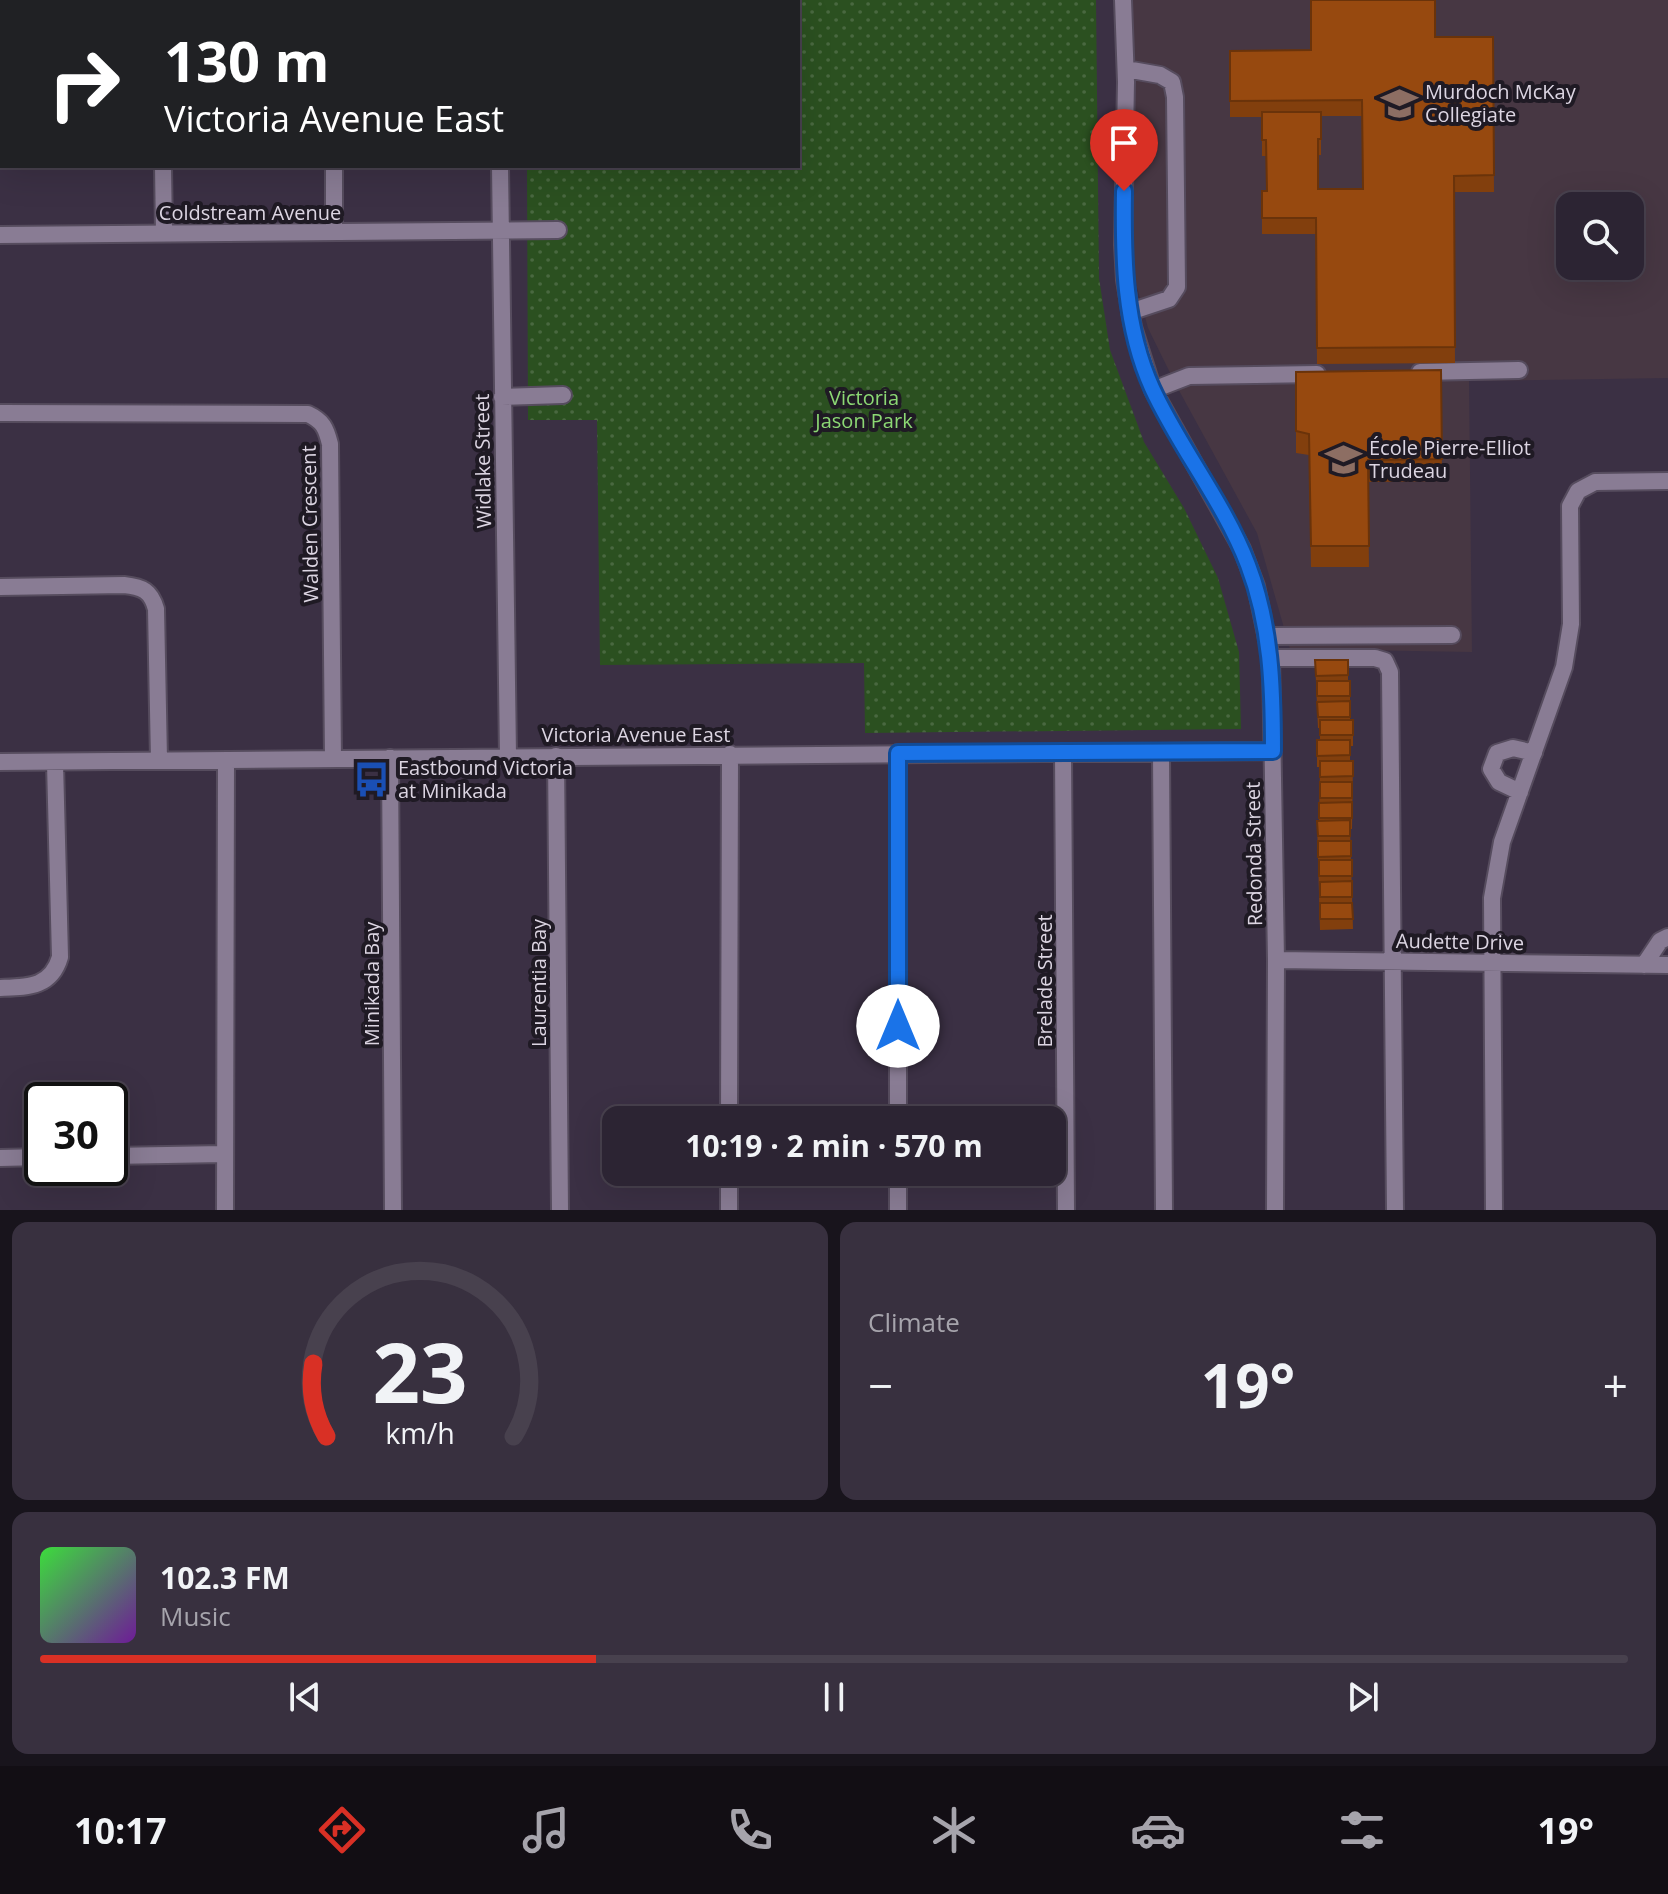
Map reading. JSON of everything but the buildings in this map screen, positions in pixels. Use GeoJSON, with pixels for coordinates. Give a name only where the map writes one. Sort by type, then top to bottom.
{"type":"FeatureCollection","features":[{"type":"Feature","properties":{"kind":"street","name":"Redonda Street"},"geometry":{"type":"LineString","coordinates":[[1123,0],[1126,69],[1123,245],[1130,312],[1153,390],[1238,540],[1256,586],[1271,658],[1280,1207]]}},
{"type":"Feature","properties":{"kind":"street"},"geometry":{"type":"LineString","coordinates":[[1126,69],[1160,75],[1172,82],[1175,97],[1177,287],[1169,299],[1130,312]]}},
{"type":"Feature","properties":{"kind":"street"},"geometry":{"type":"LineString","coordinates":[[163,168],[164,233]]}},
{"type":"Feature","properties":{"kind":"street"},"geometry":{"type":"LineString","coordinates":[[334,168],[334,232]]}},
{"type":"Feature","properties":{"kind":"street","name":"Widlake Street"},"geometry":{"type":"LineString","coordinates":[[500,168],[508,756]]}},
{"type":"Feature","properties":{"kind":"street","name":"Coldstream Avenue"},"geometry":{"type":"LineString","coordinates":[[0,235],[558,230]]}},
{"type":"Feature","properties":{"kind":"street"},"geometry":{"type":"LineString","coordinates":[[1409,372],[1519,370]]}},
{"type":"Feature","properties":{"kind":"street"},"geometry":{"type":"LineString","coordinates":[[1153,390],[1189,376],[1330,373]]}},
{"type":"Feature","properties":{"kind":"street"},"geometry":{"type":"LineString","coordinates":[[502,397],[563,395]]}},
{"type":"Feature","properties":{"kind":"street","name":"Walden Crescent"},"geometry":{"type":"LineString","coordinates":[[0,413],[308,414],[320,419],[327,429],[330,444],[333,759]]}},
{"type":"Feature","properties":{"kind":"street"},"geometry":{"type":"LineString","coordinates":[[1494,1210],[1492,898],[1502,842],[1564,667],[1569,638],[1570,506],[1578,491],[1595,482],[1668,481]]}},
{"type":"Feature","properties":{"kind":"street"},"geometry":{"type":"LineString","coordinates":[[0,587],[124,585],[141,587],[153,597],[156,609],[159,760]]}},
{"type":"Feature","properties":{"kind":"street"},"geometry":{"type":"LineString","coordinates":[[1268,636],[1452,635]]}},
{"type":"Feature","properties":{"kind":"street"},"geometry":{"type":"LineString","coordinates":[[1271,658],[1375,658],[1385,661],[1390,672],[1395,1210]]}},
{"type":"Feature","properties":{"kind":"street"},"geometry":{"type":"LineString","coordinates":[[1520,792],[1499,782],[1491,769],[1497,753],[1513,748],[1534,753]]}},
{"type":"Feature","properties":{"kind":"street","name":"Victoria Avenue East"},"geometry":{"type":"LineString","coordinates":[[0,762],[1273,751]]}},
{"type":"Feature","properties":{"kind":"street","name":"Brelade Street"},"geometry":{"type":"LineString","coordinates":[[1063,752],[1066,1210]]}},
{"type":"Feature","properties":{"kind":"street"},"geometry":{"type":"LineString","coordinates":[[1161,752],[1164,1210]]}},
{"type":"Feature","properties":{"kind":"street"},"geometry":{"type":"LineString","coordinates":[[898,753],[898,1106]]}},
{"type":"Feature","properties":{"kind":"street"},"geometry":{"type":"LineString","coordinates":[[729,1106],[730,754]]}},
{"type":"Feature","properties":{"kind":"street","name":"Laurentia Bay"},"geometry":{"type":"LineString","coordinates":[[556,756],[560,1210]]}},
{"type":"Feature","properties":{"kind":"street","name":"Minikada Bay"},"geometry":{"type":"LineString","coordinates":[[390,758],[393,1210]]}},
{"type":"Feature","properties":{"kind":"street"},"geometry":{"type":"LineString","coordinates":[[225,1210],[226,761]]}},
{"type":"Feature","properties":{"kind":"street"},"geometry":{"type":"LineString","coordinates":[[0,988],[22,987],[48,979],[57,970],[60,957],[55,763]]}},
{"type":"Feature","properties":{"kind":"street"},"geometry":{"type":"LineString","coordinates":[[1644,965],[1660,941],[1668,937]]}},
{"type":"Feature","properties":{"kind":"street","name":"Audette Drive"},"geometry":{"type":"LineString","coordinates":[[1276,960],[1668,965]]}},
{"type":"Feature","properties":{"kind":"street"},"geometry":{"type":"LineString","coordinates":[[128,1156],[223,1154]]}},
{"type":"Feature","properties":{"kind":"street"},"geometry":{"type":"LineString","coordinates":[[0,1158],[24,1157]]}},
{"type":"Feature","properties":{"kind":"street"},"geometry":{"type":"LineString","coordinates":[[729,1186],[729,1210]]}},
{"type":"Feature","properties":{"kind":"street"},"geometry":{"type":"LineString","coordinates":[[898,1186],[898,1210]]}},
{"type":"Feature","properties":{"kind":"shaded area","name":"Murdoch McKay Collegiate"},"geometry":{"type":"Polygon","coordinates":[[[1129,0],[1668,0],[1668,378],[1469,381],[1472,652],[1290,649],[1257,533],[1148,328],[1134,276],[1129,0]]]}},
{"type":"Feature","properties":{"kind":"green space","name":"Victoria Jason Park"},"geometry":{"type":"Polygon","coordinates":[[[800,0],[1096,0],[1099,278],[1110,350],[1144,442],[1184,508],[1218,578],[1239,652],[1241,729],[865,733],[864,663],[600,665],[597,420],[528,420],[527,168],[800,168],[800,0]]]}},
{"type":"Feature","properties":{"kind":"place","name":"Murdoch McKay Collegiate"},"geometry":{"type":"Point","coordinates":[1399,103]}},
{"type":"Feature","properties":{"kind":"place","name":"École Pierre-Elliot Trudeau"},"geometry":{"type":"Point","coordinates":[1343,459]}},
{"type":"Feature","properties":{"kind":"place","name":"Eastbound Victoria at Minikada"},"geometry":{"type":"Point","coordinates":[372,780]}},
{"type":"Feature","properties":{"kind":"route"},"geometry":{"type":"LineString","coordinates":[[898,1026],[898,753],[1273,751],[1271,658],[1256,586],[1234,531],[1153,390],[1133,327],[1125,280],[1124,191]]}}]}
